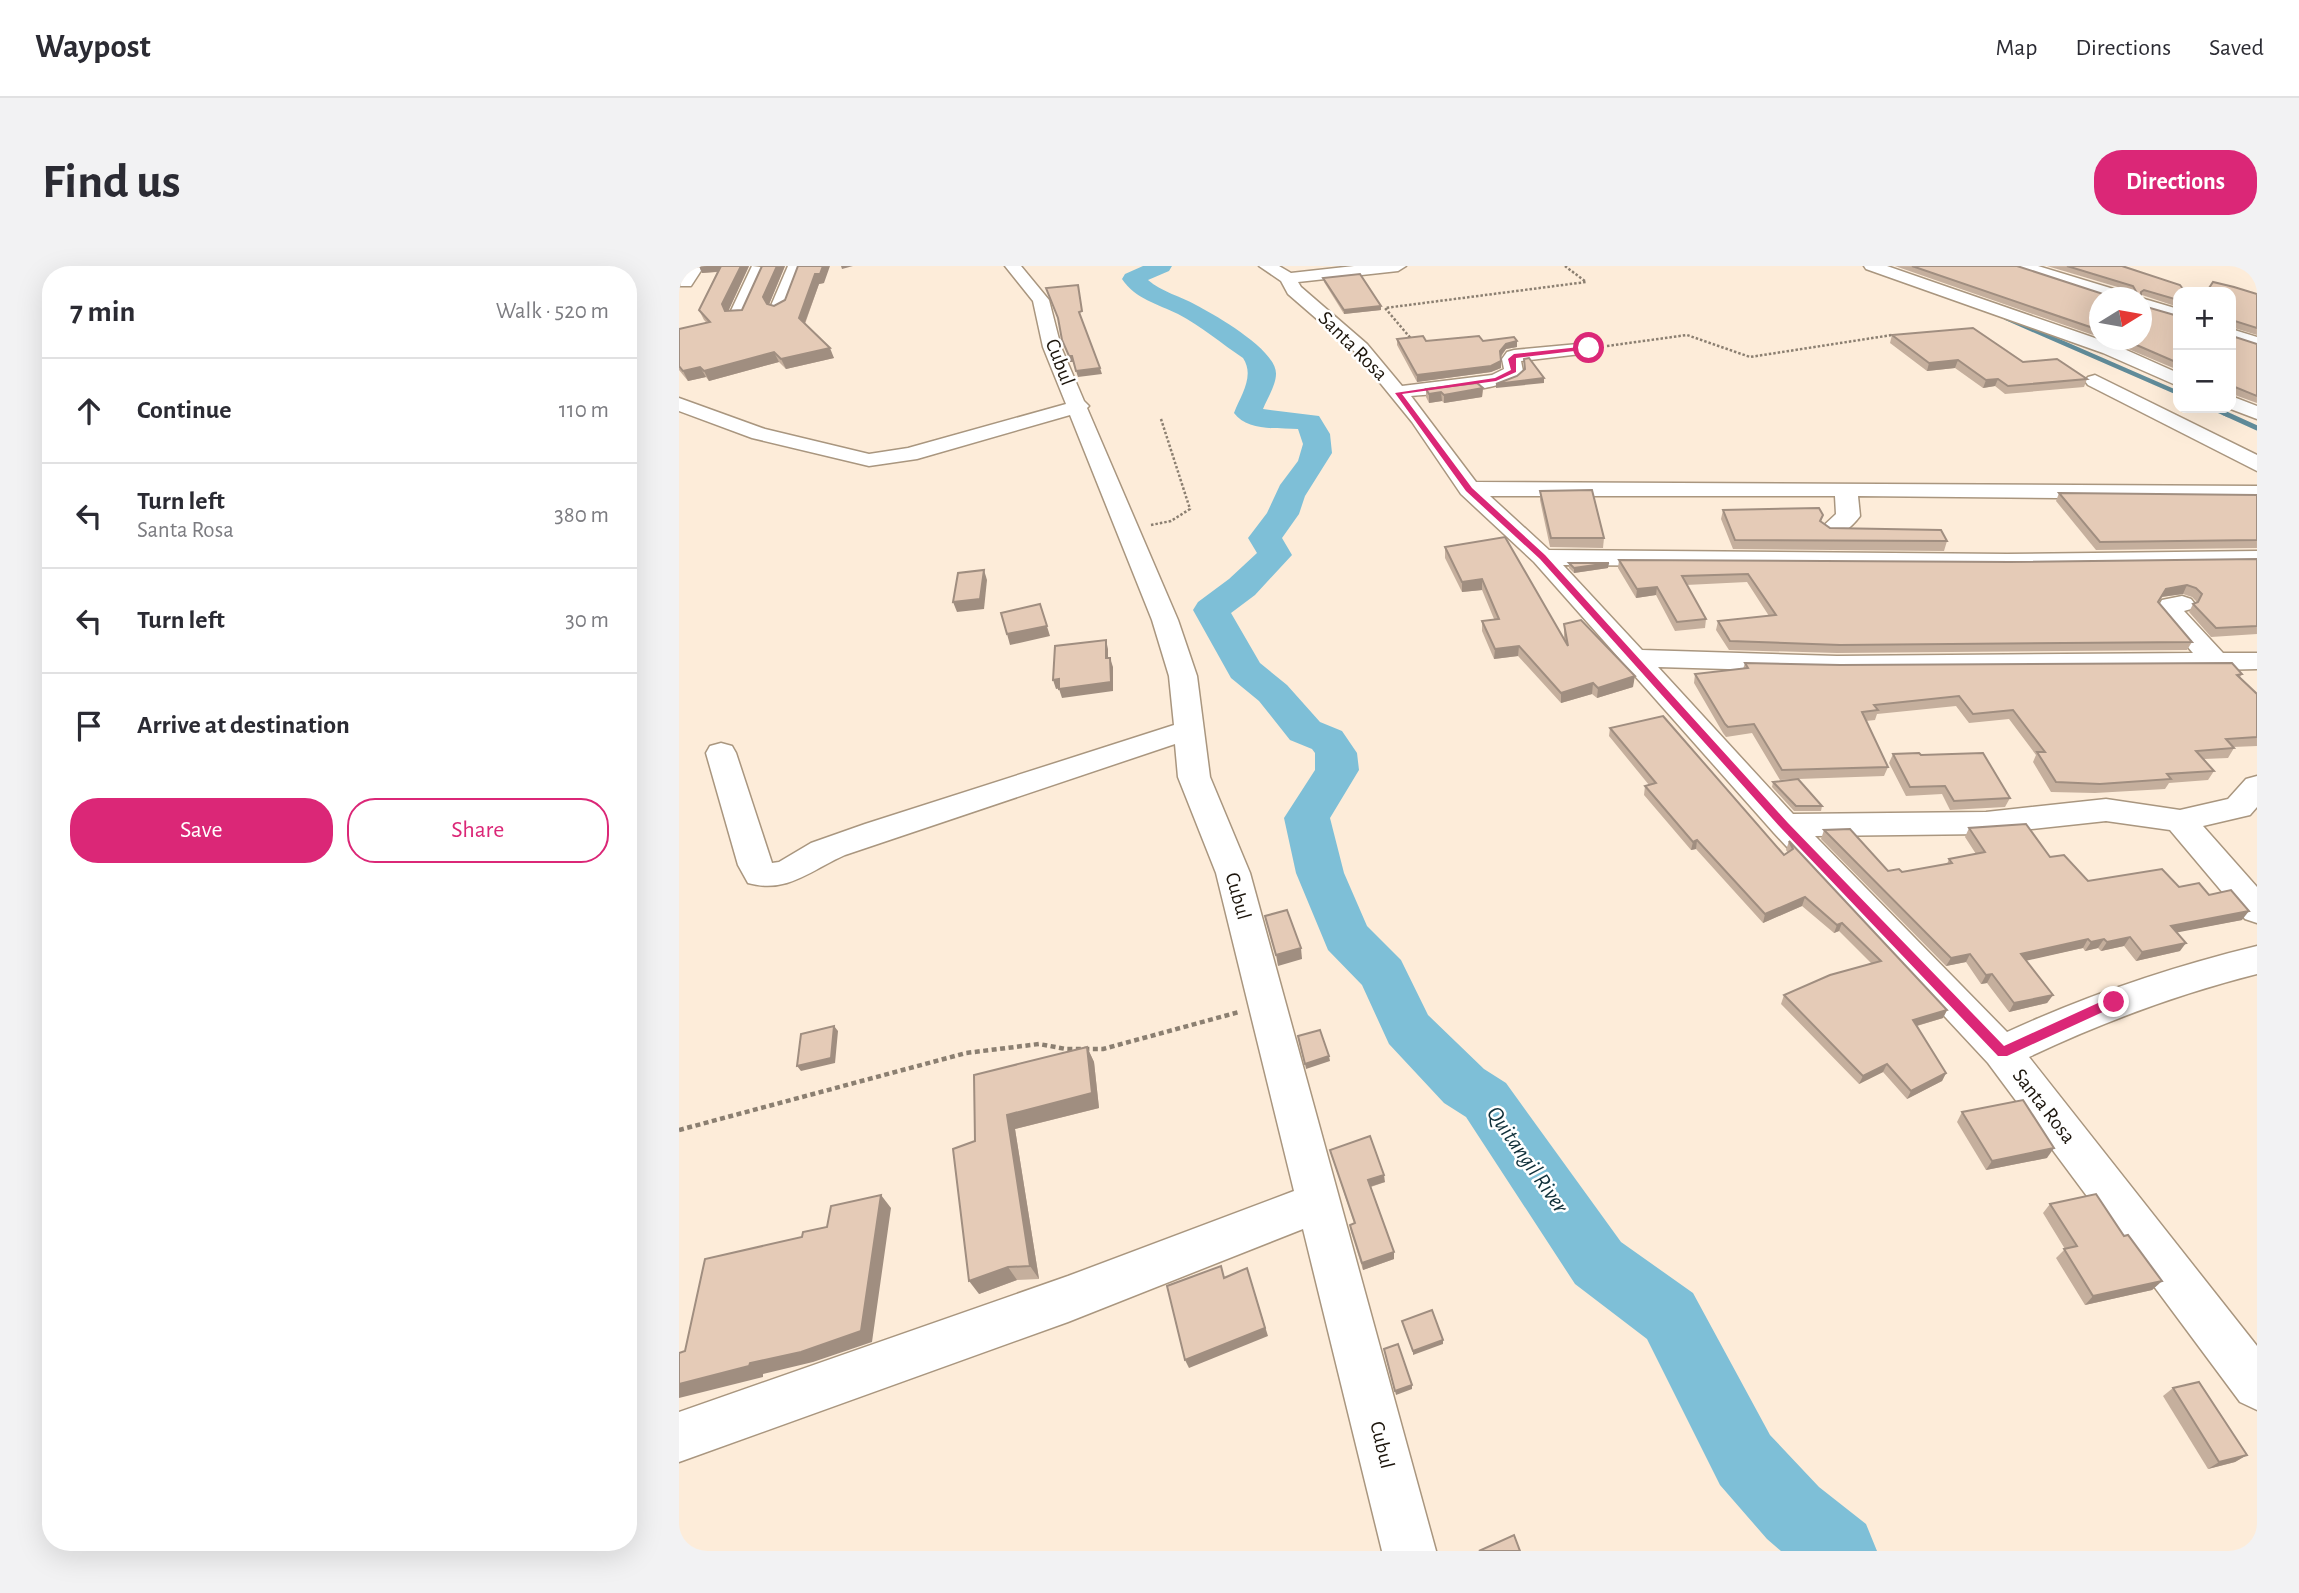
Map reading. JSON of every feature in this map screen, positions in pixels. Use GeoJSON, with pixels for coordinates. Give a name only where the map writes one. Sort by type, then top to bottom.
{"type":"FeatureCollection","features":[{"type":"Feature","properties":{"kind":"street"},"geometry":{"type":"LineString","coordinates":[[685,283],[697,266]]}},
{"type":"Feature","properties":{"kind":"street"},"geometry":{"type":"LineString","coordinates":[[779,308],[796,266]]}},
{"type":"Feature","properties":{"kind":"street","name":"Cubul"},"geometry":{"type":"LineString","coordinates":[[1013,266],[1041,300],[1052,347],[1079,406],[1081,421],[1165,620],[1183,676],[1194,777],[1233,873],[1409,1551]]}},
{"type":"Feature","properties":{"kind":"street"},"geometry":{"type":"LineString","coordinates":[[1277,272],[1398,266]]}},
{"type":"Feature","properties":{"kind":"street"},"geometry":{"type":"LineString","coordinates":[[1872,266],[2109,349],[2173,378]]}},
{"type":"Feature","properties":{"kind":"street"},"geometry":{"type":"LineString","coordinates":[[2022,266],[2089,287]]}},
{"type":"Feature","properties":{"kind":"street"},"geometry":{"type":"LineString","coordinates":[[1919,267],[2031,304],[2089,327]]}},
{"type":"Feature","properties":{"kind":"street"},"geometry":{"type":"LineString","coordinates":[[738,315],[759,268]]}},
{"type":"Feature","properties":{"kind":"street","name":"Santa Rosa"},"geometry":{"type":"LineString","coordinates":[[1277,272],[1361,348],[1469,489],[1543,557],[1785,825],[2002,1052],[2257,1385]]}},
{"type":"Feature","properties":{"kind":"street"},"geometry":{"type":"LineString","coordinates":[[2152,302],[2173,296]]}},
{"type":"Feature","properties":{"kind":"street"},"geometry":{"type":"LineString","coordinates":[[2152,307],[2173,313]]}},
{"type":"Feature","properties":{"kind":"street"},"geometry":{"type":"LineString","coordinates":[[2236,336],[2257,343]]}},
{"type":"Feature","properties":{"kind":"street"},"geometry":{"type":"LineString","coordinates":[[1398,393],[1496,380],[1514,371],[1511,359],[1514,356],[1589,348]]}},
{"type":"Feature","properties":{"kind":"street"},"geometry":{"type":"LineString","coordinates":[[2150,350],[2173,358]]}},
{"type":"Feature","properties":{"kind":"street"},"geometry":{"type":"LineString","coordinates":[[2236,352],[2256,358]]}},
{"type":"Feature","properties":{"kind":"street"},"geometry":{"type":"LineString","coordinates":[[2095,382],[2257,464]]}},
{"type":"Feature","properties":{"kind":"street"},"geometry":{"type":"LineString","coordinates":[[679,404],[759,434],[869,460],[891,459],[1079,406]]}},
{"type":"Feature","properties":{"kind":"street"},"geometry":{"type":"LineString","coordinates":[[2236,404],[2257,413]]}},
{"type":"Feature","properties":{"kind":"street"},"geometry":{"type":"LineString","coordinates":[[1469,489],[2257,493]]}},
{"type":"Feature","properties":{"kind":"street"},"geometry":{"type":"LineString","coordinates":[[1832,529],[1848,516],[1846,490]]}},
{"type":"Feature","properties":{"kind":"street"},"geometry":{"type":"LineString","coordinates":[[1543,557],[1993,561],[2257,558]]}},
{"type":"Feature","properties":{"kind":"street"},"geometry":{"type":"LineString","coordinates":[[2182,604],[2171,606],[2169,610],[2216,662]]}},
{"type":"Feature","properties":{"kind":"street"},"geometry":{"type":"LineString","coordinates":[[1986,636],[2002,663]]}},
{"type":"Feature","properties":{"kind":"street"},"geometry":{"type":"LineString","coordinates":[[1632,658],[1837,664],[2257,661]]}},
{"type":"Feature","properties":{"kind":"street"},"geometry":{"type":"LineString","coordinates":[[721,754],[755,865],[760,874],[775,876],[791,872],[838,845],[985,794],[1187,732]]}},
{"type":"Feature","properties":{"kind":"street"},"geometry":{"type":"LineString","coordinates":[[1785,825],[1986,822],[2106,810],[2180,821],[2239,807],[2257,786]]}},
{"type":"Feature","properties":{"kind":"street"},"geometry":{"type":"LineString","coordinates":[[2180,821],[2257,909]]}},
{"type":"Feature","properties":{"kind":"street"},"geometry":{"type":"LineString","coordinates":[[2002,1052],[2114,1002],[2162,984],[2257,960]]}},
{"type":"Feature","properties":{"kind":"street"},"geometry":{"type":"LineString","coordinates":[[679,1437],[1068,1299],[1268,1220],[1319,1203]]}},
{"type":"Feature","properties":{"kind":"path"},"geometry":{"type":"LineString","coordinates":[[1414,341],[1385,308],[1586,282],[1565,266]]}},
{"type":"Feature","properties":{"kind":"path"},"geometry":{"type":"LineString","coordinates":[[1589,348],[1687,335],[1750,357],[1892,335]]}},
{"type":"Feature","properties":{"kind":"path"},"geometry":{"type":"LineString","coordinates":[[1126,529],[1171,522],[1190,509],[1161,419]]}},
{"type":"Feature","properties":{"kind":"path"},"geometry":{"type":"LineString","coordinates":[[679,1130],[966,1053],[1039,1044],[1066,1049],[1103,1049],[1267,1004]]}},
{"type":"Feature","properties":{"kind":"building"},"geometry":{"type":"Polygon","coordinates":[[[721,266],[741,266],[722,304],[725,311],[742,310],[762,266],[777,266],[763,297],[767,304],[774,306],[785,300],[798,266],[823,266],[820,274],[815,274],[799,318],[830,348],[781,359],[774,352],[704,371],[700,367],[683,371],[679,366],[679,329],[710,322],[699,310],[721,266]]]}},
{"type":"Feature","properties":{"kind":"building"},"geometry":{"type":"Polygon","coordinates":[[[1912,266],[2017,266],[2089,289],[2089,327],[1912,266]]]}},
{"type":"Feature","properties":{"kind":"building"},"geometry":{"type":"Polygon","coordinates":[[[2067,266],[2122,266],[2180,285],[2182,287],[2173,287],[2173,299],[2152,292],[2152,287],[2134,287],[2067,266]]]}},
{"type":"Feature","properties":{"kind":"building"},"geometry":{"type":"Polygon","coordinates":[[[1360,274],[1381,306],[1344,310],[1323,278],[1360,274]]]}},
{"type":"Feature","properties":{"kind":"building"},"geometry":{"type":"Polygon","coordinates":[[[2213,282],[2234,287],[2210,287],[2213,282]]]}},
{"type":"Feature","properties":{"kind":"building"},"geometry":{"type":"Polygon","coordinates":[[[1078,285],[1082,311],[1079,312],[1100,368],[1076,371],[1072,356],[1069,356],[1062,340],[1058,318],[1046,288],[1078,285]]]}},
{"type":"Feature","properties":{"kind":"building"},"geometry":{"type":"Polygon","coordinates":[[[2236,288],[2257,294],[2257,328],[2236,321],[2236,288]]]}},
{"type":"Feature","properties":{"kind":"building"},"geometry":{"type":"Polygon","coordinates":[[[2152,309],[2173,315],[2173,361],[2148,350],[2152,350],[2152,309]]]}},
{"type":"Feature","properties":{"kind":"building"},"geometry":{"type":"Polygon","coordinates":[[[1973,328],[2023,362],[2057,359],[2087,379],[2008,386],[1998,379],[1986,380],[1958,360],[1929,363],[1892,335],[1973,328]]]}},
{"type":"Feature","properties":{"kind":"building"},"geometry":{"type":"Polygon","coordinates":[[[1423,336],[1426,341],[1479,336],[1483,341],[1514,337],[1517,341],[1506,344],[1500,351],[1501,361],[1491,366],[1417,375],[1397,339],[1423,336]]]}},
{"type":"Feature","properties":{"kind":"building"},"geometry":{"type":"Polygon","coordinates":[[[2236,337],[2257,344],[2257,396],[2236,387],[2236,337]]]}},
{"type":"Feature","properties":{"kind":"building"},"geometry":{"type":"Polygon","coordinates":[[[1529,358],[1544,378],[1496,384],[1517,376],[1525,369],[1524,359],[1529,358]]]}},
{"type":"Feature","properties":{"kind":"building"},"geometry":{"type":"Polygon","coordinates":[[[1477,383],[1483,388],[1444,395],[1441,392],[1429,394],[1426,389],[1477,383]]]}},
{"type":"Feature","properties":{"kind":"building"},"geometry":{"type":"Polygon","coordinates":[[[1592,490],[1604,538],[1551,538],[1540,491],[1592,490]]]}},
{"type":"Feature","properties":{"kind":"building"},"geometry":{"type":"Polygon","coordinates":[[[2059,493],[2257,495],[2257,540],[2100,542],[2059,493]]]}},
{"type":"Feature","properties":{"kind":"building"},"geometry":{"type":"Polygon","coordinates":[[[1819,508],[1823,515],[1820,521],[1830,528],[1941,530],[1947,541],[1735,540],[1723,510],[1819,508]]]}},
{"type":"Feature","properties":{"kind":"building"},"geometry":{"type":"Polygon","coordinates":[[[1505,537],[1568,646],[1564,624],[1581,620],[1635,676],[1598,688],[1593,683],[1561,693],[1519,646],[1495,649],[1482,621],[1499,619],[1482,579],[1462,582],[1445,547],[1505,537]]]}},
{"type":"Feature","properties":{"kind":"building"},"geometry":{"type":"Polygon","coordinates":[[[2257,559],[2257,626],[2216,628],[2193,604],[2198,602],[2202,594],[2196,588],[2187,585],[2166,589],[2158,602],[2192,642],[1840,645],[1730,641],[1718,621],[1776,615],[1748,574],[1682,576],[1706,619],[1677,622],[1657,587],[1637,589],[1619,560],[2010,562],[2257,559]]]}},
{"type":"Feature","properties":{"kind":"building"},"geometry":{"type":"Polygon","coordinates":[[[1569,563],[1609,563],[1574,568],[1569,563]]]}},
{"type":"Feature","properties":{"kind":"building"},"geometry":{"type":"Polygon","coordinates":[[[984,570],[980,599],[953,602],[958,573],[984,570]]]}},
{"type":"Feature","properties":{"kind":"building"},"geometry":{"type":"Polygon","coordinates":[[[1040,604],[1047,626],[1007,634],[1001,613],[1040,604]]]}},
{"type":"Feature","properties":{"kind":"building"},"geometry":{"type":"Polygon","coordinates":[[[1106,640],[1106,658],[1110,658],[1111,682],[1059,689],[1059,679],[1053,680],[1055,646],[1106,640]]]}},
{"type":"Feature","properties":{"kind":"building"},"geometry":{"type":"Polygon","coordinates":[[[1745,663],[2232,663],[2242,674],[2237,675],[2257,694],[2257,737],[2226,739],[2234,748],[2196,751],[2214,771],[2167,774],[2171,779],[2100,784],[2056,782],[2037,752],[2045,752],[2013,710],[1973,714],[1959,696],[1874,705],[1878,710],[1862,712],[1888,767],[1782,770],[1754,724],[1728,727],[1725,724],[1695,674],[1748,668],[1745,663]]]}},
{"type":"Feature","properties":{"kind":"building"},"geometry":{"type":"Polygon","coordinates":[[[1663,716],[1784,855],[1793,849],[1789,841],[1947,1010],[1913,1020],[1946,1073],[1911,1091],[1887,1064],[1863,1076],[1784,995],[1830,975],[1881,961],[1842,923],[1837,925],[1805,897],[1765,914],[1697,840],[1693,842],[1645,786],[1656,783],[1610,728],[1663,716]]]}},
{"type":"Feature","properties":{"kind":"building"},"geometry":{"type":"Polygon","coordinates":[[[1983,753],[2010,798],[1954,801],[1945,786],[1910,787],[1893,754],[1983,753]]]}},
{"type":"Feature","properties":{"kind":"building"},"geometry":{"type":"Polygon","coordinates":[[[1798,779],[1822,806],[1796,806],[1773,782],[1798,779]]]}},
{"type":"Feature","properties":{"kind":"building"},"geometry":{"type":"Polygon","coordinates":[[[2026,824],[2050,857],[2064,855],[2088,881],[2162,869],[2179,887],[2199,883],[2209,895],[2231,890],[2249,911],[2171,926],[2186,943],[2142,952],[2130,937],[2107,942],[2104,939],[2091,942],[2088,939],[2021,954],[2053,995],[2014,1003],[1992,974],[1986,975],[1970,954],[1951,958],[1824,830],[1850,829],[1888,871],[1899,869],[1902,872],[1952,863],[1949,859],[1985,852],[1969,828],[2026,824]]]}},
{"type":"Feature","properties":{"kind":"building"},"geometry":{"type":"Polygon","coordinates":[[[1287,910],[1301,948],[1276,955],[1265,916],[1287,910]]]}},
{"type":"Feature","properties":{"kind":"building"},"geometry":{"type":"Polygon","coordinates":[[[834,1026],[831,1058],[797,1066],[801,1034],[834,1026]]]}},
{"type":"Feature","properties":{"kind":"building"},"geometry":{"type":"Polygon","coordinates":[[[1320,1030],[1329,1056],[1305,1064],[1298,1036],[1320,1030]]]}},
{"type":"Feature","properties":{"kind":"building"},"geometry":{"type":"Polygon","coordinates":[[[1087,1047],[1092,1093],[1007,1115],[1030,1266],[1008,1267],[969,1281],[953,1149],[975,1141],[974,1075],[1087,1047]]]}},
{"type":"Feature","properties":{"kind":"building"},"geometry":{"type":"Polygon","coordinates":[[[2023,1100],[2054,1148],[1992,1161],[1962,1112],[2023,1100]]]}},
{"type":"Feature","properties":{"kind":"building"},"geometry":{"type":"Polygon","coordinates":[[[1370,1136],[1384,1175],[1368,1180],[1394,1252],[1362,1263],[1350,1225],[1355,1223],[1330,1150],[1370,1136]]]}},
{"type":"Feature","properties":{"kind":"building"},"geometry":{"type":"Polygon","coordinates":[[[2096,1194],[2124,1236],[2128,1235],[2162,1281],[2093,1296],[2064,1249],[2077,1246],[2050,1204],[2096,1194]]]}},
{"type":"Feature","properties":{"kind":"building"},"geometry":{"type":"Polygon","coordinates":[[[881,1195],[861,1331],[801,1352],[750,1363],[749,1366],[679,1384],[679,1353],[685,1351],[705,1259],[802,1237],[803,1232],[827,1227],[831,1206],[881,1195]]]}},
{"type":"Feature","properties":{"kind":"building"},"geometry":{"type":"Polygon","coordinates":[[[1221,1266],[1224,1278],[1247,1268],[1265,1328],[1185,1360],[1167,1286],[1221,1266]]]}},
{"type":"Feature","properties":{"kind":"building"},"geometry":{"type":"Polygon","coordinates":[[[1432,1310],[1443,1340],[1413,1351],[1402,1321],[1432,1310]]]}},
{"type":"Feature","properties":{"kind":"building"},"geometry":{"type":"Polygon","coordinates":[[[1398,1344],[1412,1385],[1395,1391],[1384,1349],[1398,1344]]]}},
{"type":"Feature","properties":{"kind":"building"},"geometry":{"type":"Polygon","coordinates":[[[2199,1382],[2247,1455],[2219,1462],[2173,1388],[2199,1382]]]}},
{"type":"Feature","properties":{"kind":"building"},"geometry":{"type":"Polygon","coordinates":[[[1514,1535],[1520,1551],[1479,1551],[1514,1535]]]}},
{"type":"Feature","properties":{"kind":"waterway","name":"Quitangil River"},"geometry":{"type":"LineString","coordinates":[[1161,266],[1133,279],[1148,292],[1188,310],[1253,353],[1261,365],[1263,374],[1248,413],[1263,418],[1309,422],[1318,444],[1313,461],[1295,485],[1283,514],[1265,538],[1275,555],[1242,587],[1211,610],[1245,670],[1273,693],[1305,731],[1327,740],[1336,753],[1337,770],[1307,818],[1320,873],[1346,937],[1383,974],[1408,1029],[1464,1086],[1486,1100],[1598,1263],[1670,1316],[1745,1460],[1793,1513],[1839,1551]]}},
{"type":"Feature","properties":{"kind":"waterway"},"geometry":{"type":"LineString","coordinates":[[2006,318],[2173,391]]}},
{"type":"Feature","properties":{"kind":"waterway"},"geometry":{"type":"LineString","coordinates":[[2223,413],[2228,415]]}},
{"type":"Feature","properties":{"kind":"waterway"},"geometry":{"type":"LineString","coordinates":[[2224,413],[2257,428]]}},
{"type":"Feature","properties":{"kind":"route"},"geometry":{"type":"LineString","coordinates":[[1589,348],[1514,356],[1511,359],[1514,371],[1496,380],[1398,393],[1469,489],[1543,557],[1785,825],[2002,1052],[2114,1002]]}}]}
